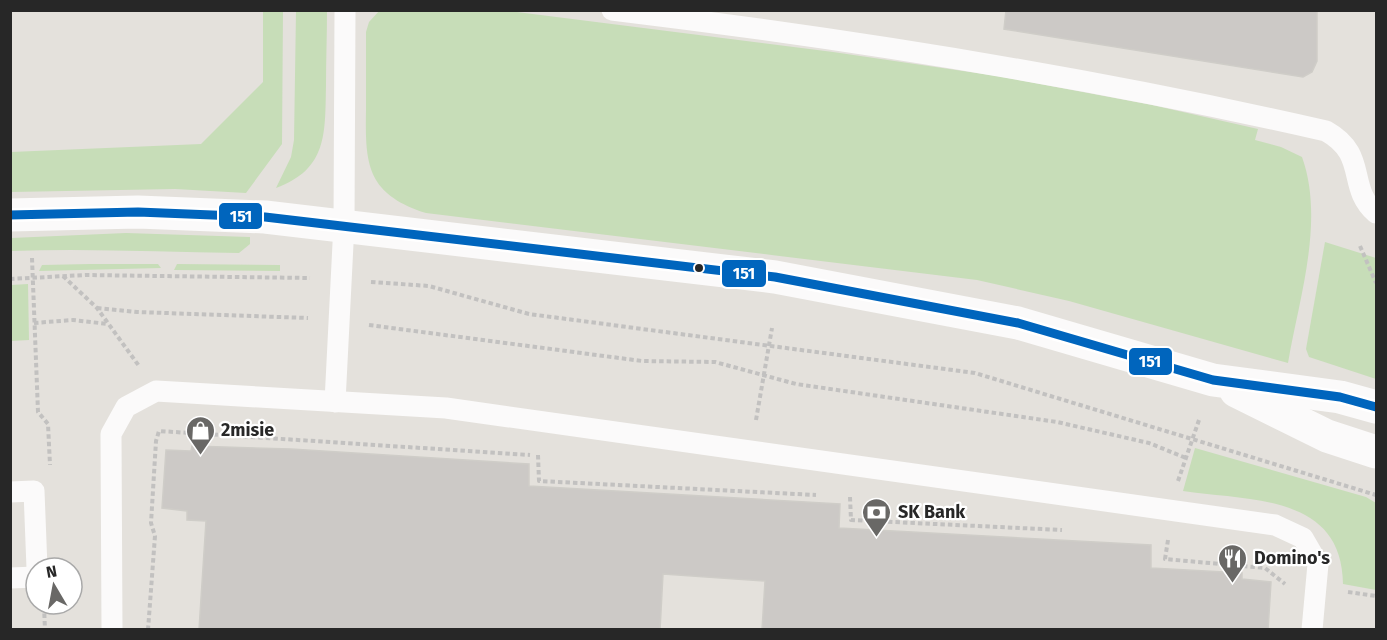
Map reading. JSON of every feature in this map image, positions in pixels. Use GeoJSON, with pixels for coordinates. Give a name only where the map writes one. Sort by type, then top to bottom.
{"type":"FeatureCollection","features":[{"type":"Feature","properties":{"kind":"street"},"geometry":{"type":"LineString","coordinates":[[10,215],[87,212],[195,213],[344,225],[775,277],[1018,323],[1213,380],[1340,397],[1377,407]]}},
{"type":"Feature","properties":{"kind":"street"},"geometry":{"type":"LineString","coordinates":[[1213,380],[1327,436],[1377,452]]}},
{"type":"Feature","properties":{"kind":"lane"},"geometry":{"type":"LineString","coordinates":[[335,402],[344,225],[345,10]]}},
{"type":"Feature","properties":{"kind":"lane"},"geometry":{"type":"LineString","coordinates":[[612,10],[874,45],[1037,72],[1145,92],[1326,131],[1341,139],[1348,148],[1363,195],[1369,206],[1377,213]]}},
{"type":"Feature","properties":{"kind":"lane"},"geometry":{"type":"LineString","coordinates":[[112,630],[111,434],[126,407],[156,391],[446,408],[1275,525],[1303,538],[1318,564],[1312,630]]}},
{"type":"Feature","properties":{"kind":"lane"},"geometry":{"type":"LineString","coordinates":[[10,492],[34,491],[37,556]]}},
{"type":"Feature","properties":{"kind":"path"},"geometry":{"type":"LineString","coordinates":[[1360,246],[1377,283]]}},
{"type":"Feature","properties":{"kind":"path"},"geometry":{"type":"LineString","coordinates":[[32,258],[38,412],[48,424],[51,481],[34,491]]}},
{"type":"Feature","properties":{"kind":"path"},"geometry":{"type":"LineString","coordinates":[[62,276],[97,308],[156,391]]}},
{"type":"Feature","properties":{"kind":"path"},"geometry":{"type":"LineString","coordinates":[[10,279],[62,276],[340,280],[429,286],[529,314],[975,373],[1192,441],[1377,495]]}},
{"type":"Feature","properties":{"kind":"path"},"geometry":{"type":"LineString","coordinates":[[97,308],[137,312],[338,321],[642,361],[715,362],[819,387],[1057,422],[1149,443],[1186,458]]}},
{"type":"Feature","properties":{"kind":"path"},"geometry":{"type":"LineString","coordinates":[[34,323],[73,320],[109,324]]}},
{"type":"Feature","properties":{"kind":"path"},"geometry":{"type":"LineString","coordinates":[[755,427],[772,328]]}},
{"type":"Feature","properties":{"kind":"path"},"geometry":{"type":"LineString","coordinates":[[280,439],[282,399]]}},
{"type":"Feature","properties":{"kind":"path"},"geometry":{"type":"LineString","coordinates":[[1174,490],[1199,420]]}},
{"type":"Feature","properties":{"kind":"path"},"geometry":{"type":"LineString","coordinates":[[148,630],[155,536],[151,523],[156,441],[159,431],[540,455],[539,481],[827,495]]}},
{"type":"Feature","properties":{"kind":"path"},"geometry":{"type":"LineString","coordinates":[[839,496],[851,497],[850,520],[1074,530]]}},
{"type":"Feature","properties":{"kind":"path"},"geometry":{"type":"LineString","coordinates":[[1169,535],[1165,559],[1265,568],[1282,584]]}},
{"type":"Feature","properties":{"kind":"path"},"geometry":{"type":"LineString","coordinates":[[1341,591],[1377,596]]}},
{"type":"Feature","properties":{"kind":"green space"},"geometry":{"type":"Polygon","coordinates":[[[380,10],[509,11],[833,52],[997,76],[1152,105],[1258,129],[1255,140],[1281,147],[1302,157],[1308,182],[1311,233],[1288,363],[1069,301],[977,280],[426,213],[392,197],[381,187],[369,162],[366,129],[366,32],[369,22],[380,10]]]}},
{"type":"Feature","properties":{"kind":"green space"},"geometry":{"type":"Polygon","coordinates":[[[263,11],[283,11],[282,144],[246,193],[175,189],[11,192],[11,152],[201,144],[263,82],[263,11]]]}},
{"type":"Feature","properties":{"kind":"green space"},"geometry":{"type":"Polygon","coordinates":[[[296,11],[327,11],[325,119],[320,147],[314,160],[306,171],[276,188],[291,157],[294,140],[296,11]]]}},
{"type":"Feature","properties":{"kind":"green space"},"geometry":{"type":"Polygon","coordinates":[[[126,233],[250,237],[250,244],[239,253],[11,251],[11,238],[126,233]]]}},
{"type":"Feature","properties":{"kind":"green space"},"geometry":{"type":"Polygon","coordinates":[[[1325,242],[1376,258],[1376,379],[1309,357],[1306,349],[1325,242]]]}},
{"type":"Feature","properties":{"kind":"green space"},"geometry":{"type":"Polygon","coordinates":[[[158,264],[161,268],[39,271],[42,265],[158,264]]]}},
{"type":"Feature","properties":{"kind":"green space"},"geometry":{"type":"Polygon","coordinates":[[[177,264],[280,265],[280,271],[174,270],[177,264]]]}},
{"type":"Feature","properties":{"kind":"green space"},"geometry":{"type":"Polygon","coordinates":[[[28,284],[29,340],[11,341],[11,285],[28,284]]]}},
{"type":"Feature","properties":{"kind":"green space"},"geometry":{"type":"Polygon","coordinates":[[[1195,448],[1366,497],[1376,503],[1376,590],[1343,584],[1339,555],[1327,533],[1310,518],[1288,508],[1263,501],[1183,491],[1195,448]]]}},
{"type":"Feature","properties":{"kind":"building"},"geometry":{"type":"Polygon","coordinates":[[[1006,10],[1317,10],[1317,61],[1312,72],[1303,77],[1004,29],[1006,10]]]}},
{"type":"Feature","properties":{"kind":"building"},"geometry":{"type":"Polygon","coordinates":[[[192,446],[291,449],[529,464],[529,486],[840,504],[839,528],[1151,545],[1151,568],[1242,573],[1242,579],[1271,582],[1268,630],[762,630],[765,581],[663,574],[660,630],[199,630],[206,521],[187,520],[187,511],[162,508],[166,450],[191,451],[192,446]]]}},
{"type":"Feature","properties":{"kind":"transit line","name":"151"},"geometry":{"type":"LineString","coordinates":[[10,215],[138,212],[265,217],[775,277],[1018,323],[1213,380],[1340,397],[1376,407]]}},
{"type":"Feature","properties":{"kind":"place","name":"2misie"},"geometry":{"type":"Point","coordinates":[200,456]}},
{"type":"Feature","properties":{"kind":"place","name":"SK Bank"},"geometry":{"type":"Point","coordinates":[877,538]}},
{"type":"Feature","properties":{"kind":"place","name":"Domino's"},"geometry":{"type":"Point","coordinates":[1233,584]}}]}
